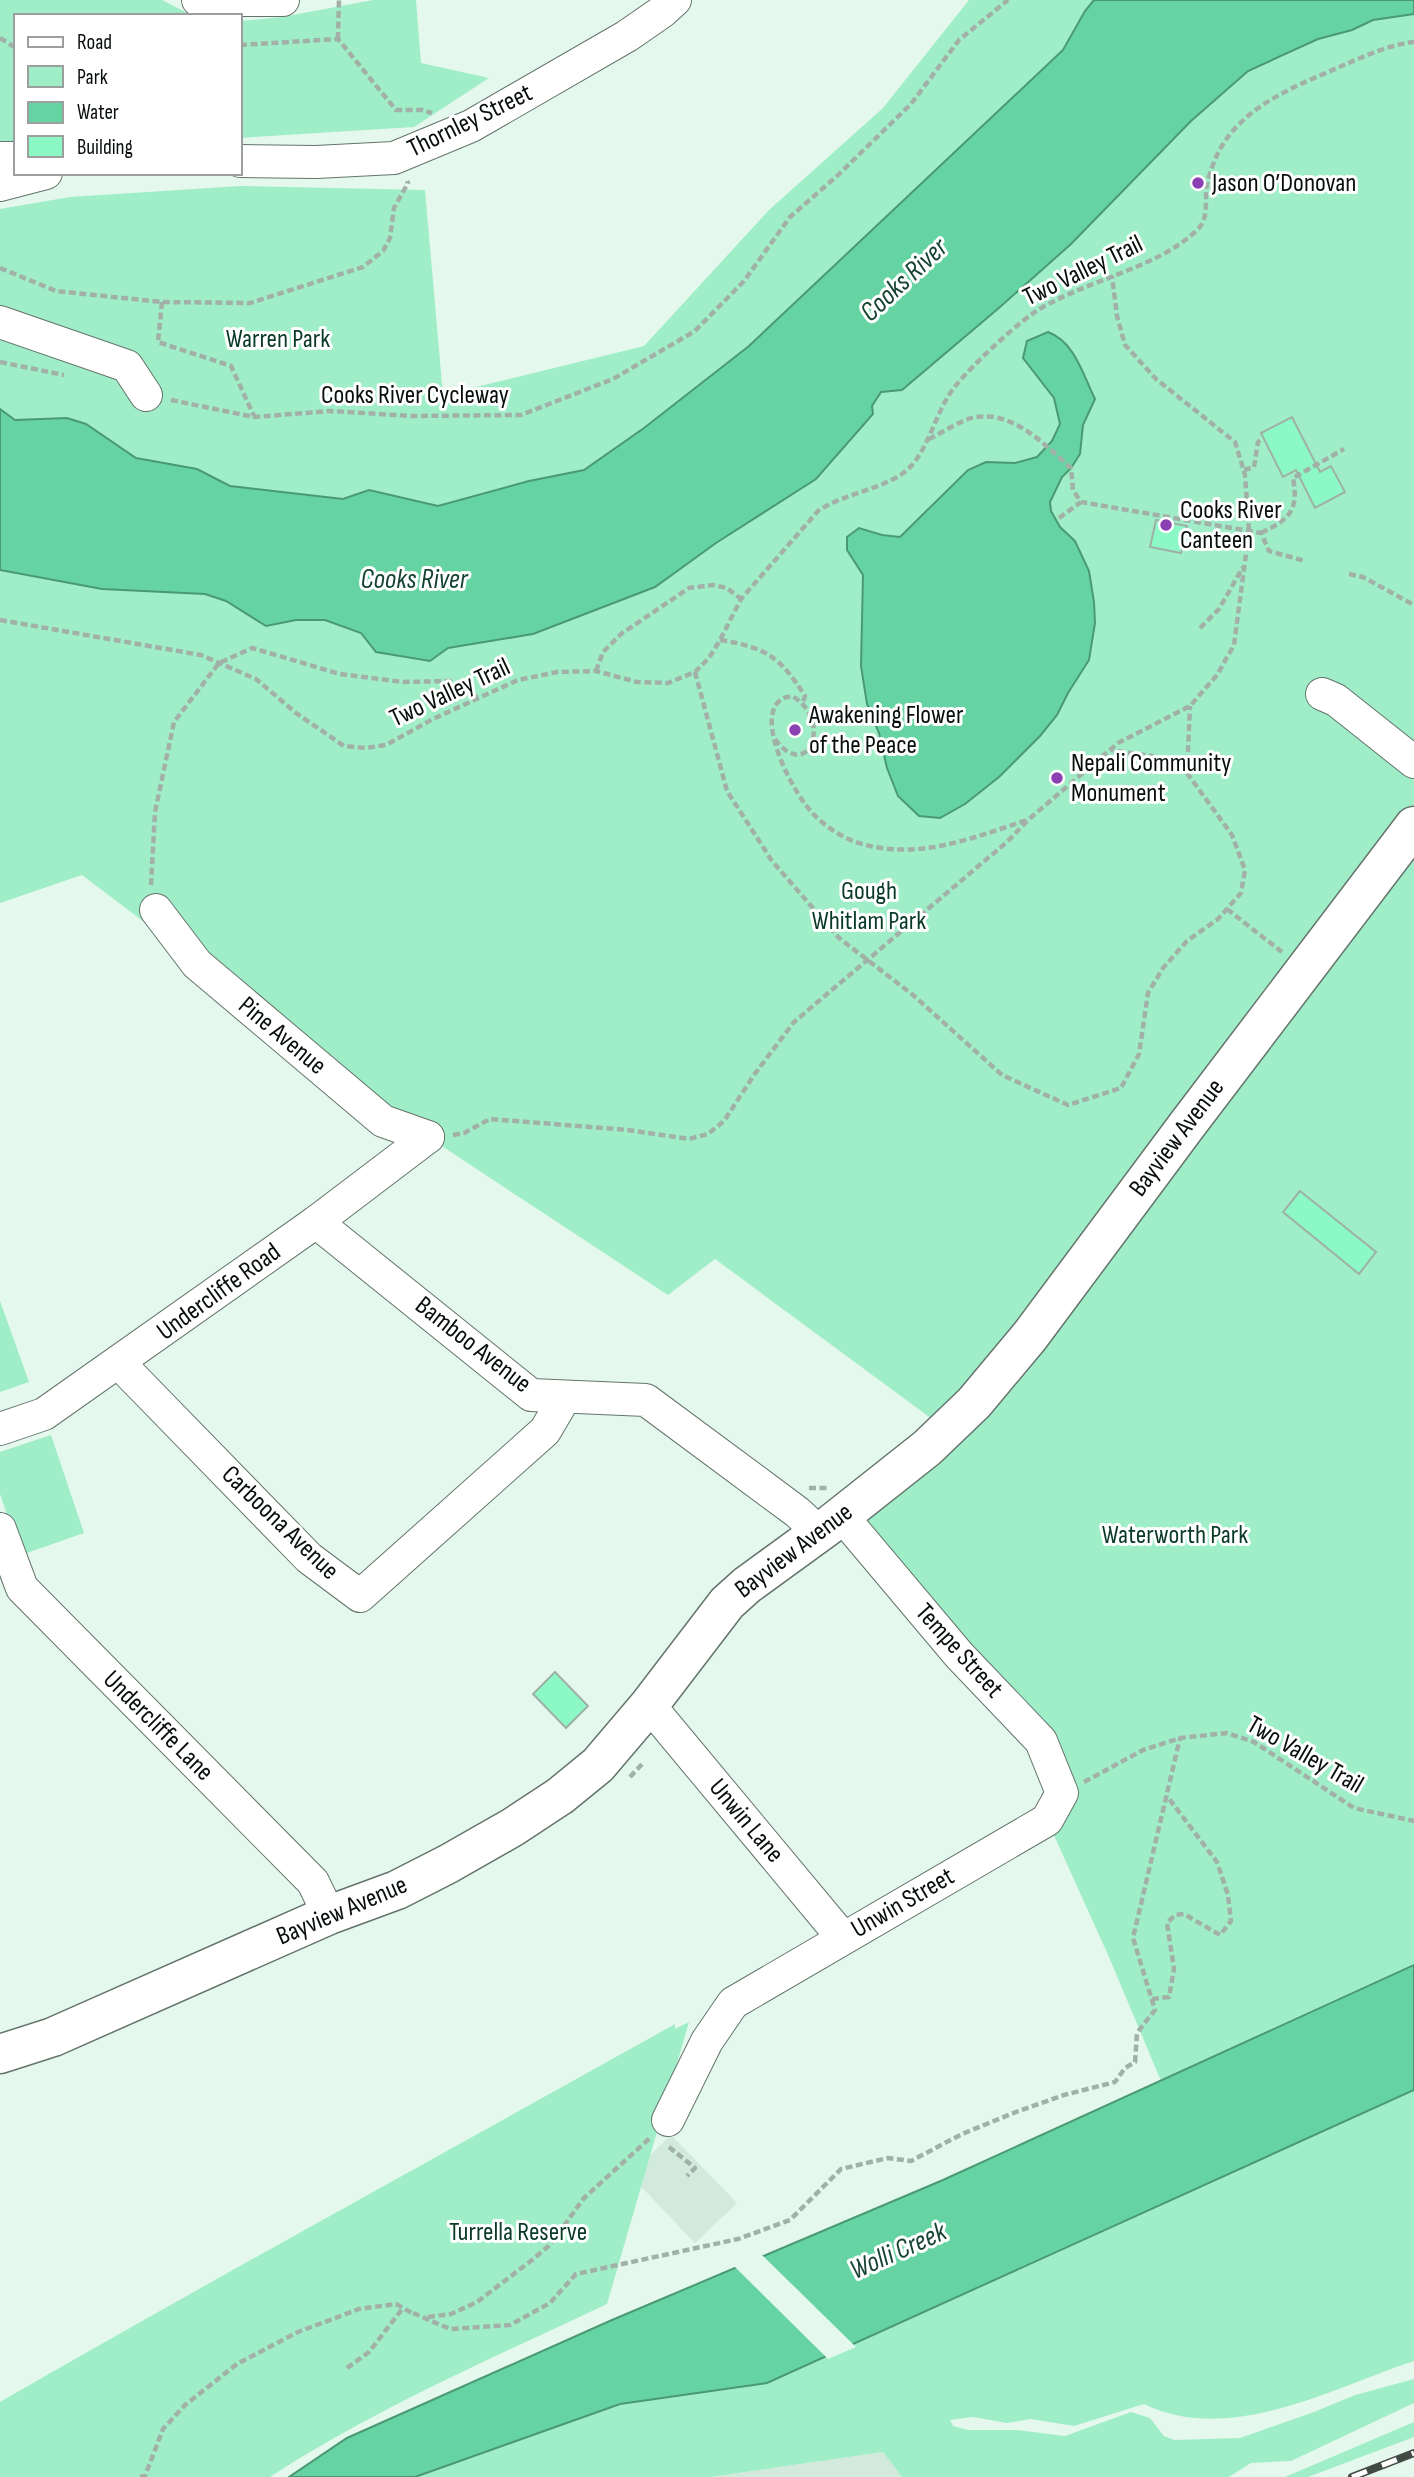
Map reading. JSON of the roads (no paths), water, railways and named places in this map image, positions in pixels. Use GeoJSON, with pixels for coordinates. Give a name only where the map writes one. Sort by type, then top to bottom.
{"type":"FeatureCollection","features":[{"type":"Feature","properties":{"kind":"main road","name":"Bayview Avenue"},"geometry":{"type":"LineString","coordinates":[[0,2054],[53,2038],[329,1915],[397,1890],[513,1827],[560,1796],[598,1765],[649,1705],[727,1603],[833,1510],[937,1440],[982,1394],[1030,1336],[1414,825]]}},
{"type":"Feature","properties":{"kind":"street"},"geometry":{"type":"LineString","coordinates":[[198,0],[283,0]]}},
{"type":"Feature","properties":{"kind":"street","name":"Thornley Street"},"geometry":{"type":"LineString","coordinates":[[242,161],[316,162],[394,158],[471,126],[627,36],[675,0]]}},
{"type":"Feature","properties":{"kind":"street"},"geometry":{"type":"LineString","coordinates":[[0,185],[38,175]]}},
{"type":"Feature","properties":{"kind":"street"},"geometry":{"type":"LineString","coordinates":[[0,322],[127,366],[146,395]]}},
{"type":"Feature","properties":{"kind":"street"},"geometry":{"type":"LineString","coordinates":[[1322,694],[1336,700],[1414,762]]}},
{"type":"Feature","properties":{"kind":"street","name":"Pine Avenue"},"geometry":{"type":"LineString","coordinates":[[156,910],[197,964],[383,1121],[428,1137]]}},
{"type":"Feature","properties":{"kind":"street","name":"Undercliffe Road"},"geometry":{"type":"LineString","coordinates":[[0,1429],[44,1414],[119,1363],[316,1222],[428,1137]]}},
{"type":"Feature","properties":{"kind":"street","name":"Bamboo Avenue"},"geometry":{"type":"LineString","coordinates":[[316,1222],[531,1395],[646,1400],[797,1512],[833,1510]]}},
{"type":"Feature","properties":{"kind":"street","name":"Carboona Avenue"},"geometry":{"type":"LineString","coordinates":[[119,1363],[309,1558],[360,1596],[545,1431],[565,1397]]}},
{"type":"Feature","properties":{"kind":"street","name":"Tempe Street"},"geometry":{"type":"LineString","coordinates":[[833,1510],[959,1655],[1041,1741],[1062,1793]]}},
{"type":"Feature","properties":{"kind":"street","name":"Undercliffe Lane"},"geometry":{"type":"LineString","coordinates":[[0,1529],[22,1588],[313,1882],[329,1915]]}},
{"type":"Feature","properties":{"kind":"street","name":"Unwin Lane"},"geometry":{"type":"LineString","coordinates":[[649,1705],[843,1938]]}},
{"type":"Feature","properties":{"kind":"street","name":"Unwin Street"},"geometry":{"type":"LineString","coordinates":[[666,2131],[707,2041],[733,2003],[1046,1820],[1062,1793]]}},
{"type":"Feature","properties":{"kind":"water","name":"Cooks River"},"geometry":{"type":"Polygon","coordinates":[[[1094,0],[1414,0],[1414,14],[1373,20],[1352,30],[1318,39],[1248,71],[1191,121],[1071,244],[1000,307],[902,390],[881,392],[872,406],[873,414],[816,479],[716,543],[655,587],[533,634],[448,648],[430,661],[376,652],[361,633],[325,620],[296,620],[266,626],[226,601],[205,594],[102,589],[0,570],[0,409],[15,420],[67,418],[86,424],[136,458],[197,469],[230,486],[343,499],[369,490],[438,506],[529,481],[584,470],[644,428],[749,346],[1063,50],[1094,0]]]}},
{"type":"Feature","properties":{"kind":"water"},"geometry":{"type":"Polygon","coordinates":[[[1048,332],[1072,351],[1095,399],[1083,425],[1080,454],[1062,477],[1050,502],[1051,511],[1060,527],[1075,541],[1089,571],[1095,623],[1089,660],[1057,715],[999,777],[965,804],[940,818],[919,816],[898,796],[887,768],[879,733],[867,704],[861,666],[863,575],[847,550],[847,537],[859,528],[900,537],[968,470],[986,462],[1015,463],[1037,457],[1052,441],[1060,424],[1054,398],[1023,358],[1027,341],[1048,332]]]}},
{"type":"Feature","properties":{"kind":"water","name":"Wolli Creek"},"geometry":{"type":"Polygon","coordinates":[[[1414,1965],[1414,2090],[767,2383],[620,2404],[415,2477],[289,2477],[347,2438],[612,2320],[943,2180],[1414,1965]]]}},
{"type":"Feature","properties":{"kind":"railway"},"geometry":{"type":"LineString","coordinates":[[1352,2477],[1414,2453]]}},
{"type":"Feature","properties":{"kind":"place","name":"Jason O’Donovan"},"geometry":{"type":"Point","coordinates":[1198,183]}},
{"type":"Feature","properties":{"kind":"place","name":"Cooks River Canteen"},"geometry":{"type":"Point","coordinates":[1166,525]}},
{"type":"Feature","properties":{"kind":"place","name":"Awakening Flower of the Peace"},"geometry":{"type":"Point","coordinates":[795,730]}},
{"type":"Feature","properties":{"kind":"place","name":"Nepali Community Monument"},"geometry":{"type":"Point","coordinates":[1057,778]}},
{"type":"Feature","properties":{"kind":"park label","name":"Warren Park"},"geometry":{"type":"Point","coordinates":[278,339]}},
{"type":"Feature","properties":{"kind":"park label","name":"Gough Whitlam Park"},"geometry":{"type":"Point","coordinates":[869,906]}},
{"type":"Feature","properties":{"kind":"park label","name":"Waterworth Park"},"geometry":{"type":"Point","coordinates":[1175,1535]}},
{"type":"Feature","properties":{"kind":"park label","name":"Turrella Reserve"},"geometry":{"type":"Point","coordinates":[518,2232]}}]}
